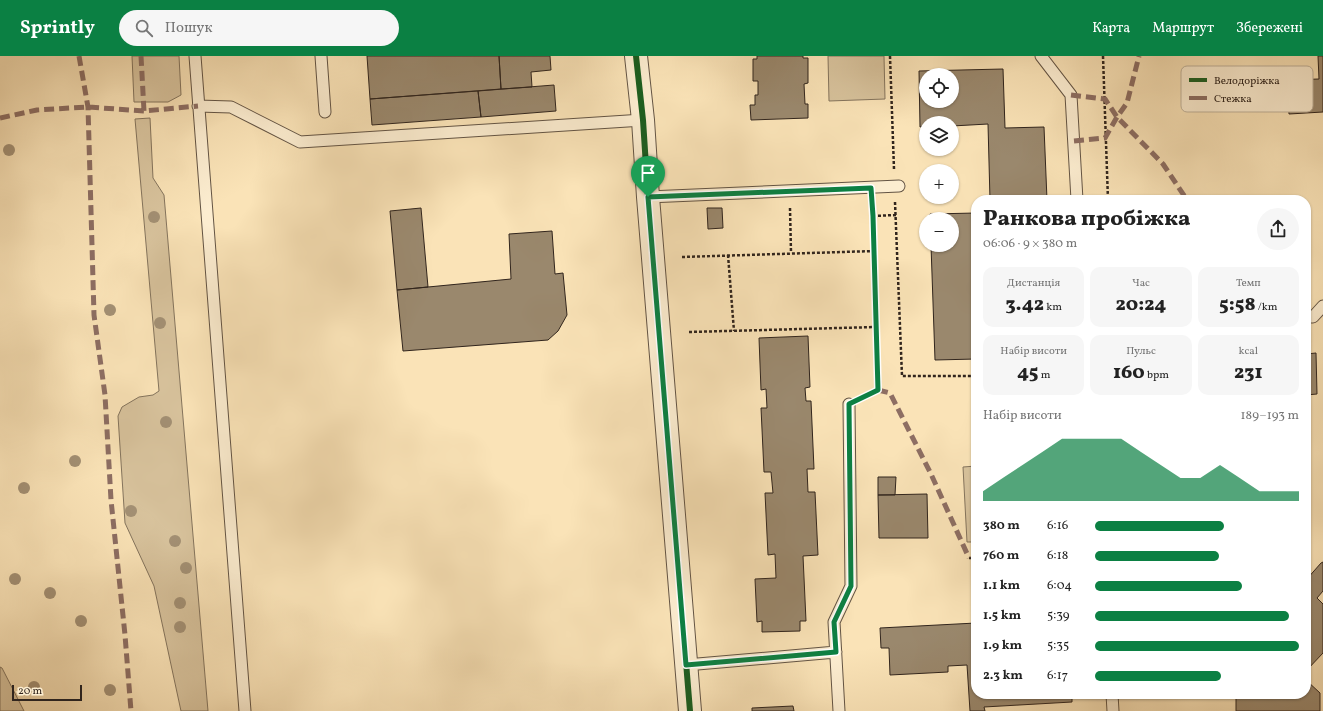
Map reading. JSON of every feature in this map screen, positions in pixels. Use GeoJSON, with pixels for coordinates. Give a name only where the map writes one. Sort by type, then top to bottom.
{"type":"FeatureCollection","features":[{"type":"Feature","properties":{"kind":"street"},"geometry":{"type":"LineString","coordinates":[[636,56],[643,120],[690,711]]}},
{"type":"Feature","properties":{"kind":"lane"},"geometry":{"type":"LineString","coordinates":[[195,56],[245,711]]}},
{"type":"Feature","properties":{"kind":"lane"},"geometry":{"type":"LineString","coordinates":[[321,56],[325,112]]}},
{"type":"Feature","properties":{"kind":"lane"},"geometry":{"type":"LineString","coordinates":[[1041,56],[1071,95],[1077,195]]}},
{"type":"Feature","properties":{"kind":"lane"},"geometry":{"type":"LineString","coordinates":[[198,106],[231,106],[300,142],[643,120]]}},
{"type":"Feature","properties":{"kind":"lane"},"geometry":{"type":"LineString","coordinates":[[648,197],[900,186]]}},
{"type":"Feature","properties":{"kind":"lane"},"geometry":{"type":"LineString","coordinates":[[1311,317],[1313,317],[1323,306]]}},
{"type":"Feature","properties":{"kind":"lane"},"geometry":{"type":"LineString","coordinates":[[839,711],[834,622],[851,586],[849,404]]}},
{"type":"Feature","properties":{"kind":"lane"},"geometry":{"type":"LineString","coordinates":[[686,665],[836,652]]}},
{"type":"Feature","properties":{"kind":"lane"},"geometry":{"type":"LineString","coordinates":[[1112,699],[1112,711]]}},
{"type":"Feature","properties":{"kind":"path"},"geometry":{"type":"LineString","coordinates":[[890,56],[894,175]]}},
{"type":"Feature","properties":{"kind":"path"},"geometry":{"type":"LineString","coordinates":[[1103,56],[1108,195]]}},
{"type":"Feature","properties":{"kind":"path"},"geometry":{"type":"LineString","coordinates":[[849,404],[878,390],[871,188]]}},
{"type":"Feature","properties":{"kind":"path"},"geometry":{"type":"LineString","coordinates":[[790,191],[791,253]]}},
{"type":"Feature","properties":{"kind":"path"},"geometry":{"type":"LineString","coordinates":[[895,199],[902,376],[971,376]]}},
{"type":"Feature","properties":{"kind":"path"},"geometry":{"type":"LineString","coordinates":[[873,216],[896,215]]}},
{"type":"Feature","properties":{"kind":"path"},"geometry":{"type":"LineString","coordinates":[[682,257],[874,251]]}},
{"type":"Feature","properties":{"kind":"path"},"geometry":{"type":"LineString","coordinates":[[728,256],[734,331]]}},
{"type":"Feature","properties":{"kind":"path"},"geometry":{"type":"LineString","coordinates":[[689,332],[876,327]]}},
{"type":"Feature","properties":{"kind":"shaded area"},"geometry":{"type":"Polygon","coordinates":[[[132,56],[179,56],[181,95],[168,102],[134,102],[132,56]]]}},
{"type":"Feature","properties":{"kind":"shaded area"},"geometry":{"type":"Polygon","coordinates":[[[828,56],[884,56],[885,99],[829,101],[828,56]]]}},
{"type":"Feature","properties":{"kind":"shaded area"},"geometry":{"type":"Polygon","coordinates":[[[150,118],[153,178],[164,195],[208,711],[181,711],[154,586],[125,523],[118,416],[122,407],[139,397],[153,395],[159,391],[135,119],[150,118]]]}},
{"type":"Feature","properties":{"kind":"shaded area"},"geometry":{"type":"Polygon","coordinates":[[[971,466],[971,542],[967,542],[963,467],[971,466]]]}},
{"type":"Feature","properties":{"kind":"shaded area"},"geometry":{"type":"Polygon","coordinates":[[[0,667],[2,668],[24,711],[0,711],[0,667]]]}},
{"type":"Feature","properties":{"kind":"building"},"geometry":{"type":"Polygon","coordinates":[[[367,56],[499,56],[501,89],[370,99],[367,56]]]}},
{"type":"Feature","properties":{"kind":"building"},"geometry":{"type":"Polygon","coordinates":[[[499,56],[550,56],[551,70],[531,72],[532,87],[501,89],[499,56]]]}},
{"type":"Feature","properties":{"kind":"building"},"geometry":{"type":"Polygon","coordinates":[[[757,56],[803,56],[803,58],[808,58],[808,83],[804,84],[805,104],[808,104],[808,118],[751,120],[750,105],[755,105],[755,95],[758,95],[758,81],[753,81],[753,59],[757,59],[757,56]]]}},
{"type":"Feature","properties":{"kind":"building"},"geometry":{"type":"Polygon","coordinates":[[[1318,56],[1323,56],[1323,112],[1289,114],[1289,112],[1313,112],[1313,79],[1319,79],[1318,56]]]}},
{"type":"Feature","properties":{"kind":"building"},"geometry":{"type":"Polygon","coordinates":[[[1003,69],[1005,128],[1044,127],[1047,195],[990,195],[988,124],[959,126],[959,116],[920,116],[920,108],[959,108],[959,70],[1003,69]]]}},
{"type":"Feature","properties":{"kind":"building"},"geometry":{"type":"Polygon","coordinates":[[[554,85],[556,111],[481,117],[478,91],[554,85]]]}},
{"type":"Feature","properties":{"kind":"building"},"geometry":{"type":"Polygon","coordinates":[[[478,91],[481,117],[372,125],[370,99],[478,91]]]}},
{"type":"Feature","properties":{"kind":"building"},"geometry":{"type":"Polygon","coordinates":[[[421,208],[428,287],[397,290],[390,211],[421,208]]]}},
{"type":"Feature","properties":{"kind":"building"},"geometry":{"type":"Polygon","coordinates":[[[707,208],[722,208],[723,228],[708,229],[707,208]]]}},
{"type":"Feature","properties":{"kind":"building"},"geometry":{"type":"Polygon","coordinates":[[[959,213],[971,213],[971,359],[935,360],[931,252],[959,252],[959,213]]]}},
{"type":"Feature","properties":{"kind":"building"},"geometry":{"type":"Polygon","coordinates":[[[552,231],[555,274],[563,273],[567,315],[558,331],[548,340],[403,351],[397,290],[511,279],[509,234],[552,231]]]}},
{"type":"Feature","properties":{"kind":"building"},"geometry":{"type":"Polygon","coordinates":[[[808,336],[810,387],[805,388],[806,401],[811,401],[814,469],[807,469],[808,492],[815,492],[818,555],[803,556],[806,621],[800,621],[800,631],[762,632],[762,621],[757,622],[755,579],[776,578],[775,554],[768,555],[765,493],[773,493],[771,472],[764,472],[761,408],[767,408],[766,389],[761,390],[759,338],[808,336]]]}},
{"type":"Feature","properties":{"kind":"building"},"geometry":{"type":"Polygon","coordinates":[[[1316,353],[1317,394],[1311,395],[1311,354],[1316,353]]]}},
{"type":"Feature","properties":{"kind":"building"},"geometry":{"type":"Polygon","coordinates":[[[878,477],[896,477],[895,495],[878,495],[878,477]]]}},
{"type":"Feature","properties":{"kind":"building"},"geometry":{"type":"Polygon","coordinates":[[[927,494],[928,538],[879,538],[878,495],[927,494]]]}},
{"type":"Feature","properties":{"kind":"building"},"geometry":{"type":"Polygon","coordinates":[[[1323,562],[1323,591],[1317,598],[1323,604],[1323,653],[1311,666],[1311,574],[1323,562]]]}},
{"type":"Feature","properties":{"kind":"building"},"geometry":{"type":"Polygon","coordinates":[[[971,623],[971,699],[1072,699],[1072,702],[984,707],[985,711],[970,711],[967,665],[948,666],[948,672],[890,675],[889,648],[881,648],[880,628],[971,623]]]}},
{"type":"Feature","properties":{"kind":"building"},"geometry":{"type":"Polygon","coordinates":[[[1311,685],[1320,693],[1320,711],[1236,711],[1236,699],[1311,699],[1311,685]]]}},
{"type":"Feature","properties":{"kind":"building"},"geometry":{"type":"Polygon","coordinates":[[[793,706],[794,711],[752,711],[752,708],[793,706]]]}},
{"type":"Feature","properties":{"kind":"marked path"},"geometry":{"type":"LineString","coordinates":[[79,56],[88,107],[94,315],[105,395],[111,500],[131,711]]}},
{"type":"Feature","properties":{"kind":"marked path"},"geometry":{"type":"LineString","coordinates":[[141,56],[144,111]]}},
{"type":"Feature","properties":{"kind":"marked path"},"geometry":{"type":"LineString","coordinates":[[1074,141],[1105,138],[1127,103],[1139,56]]}},
{"type":"Feature","properties":{"kind":"marked path"},"geometry":{"type":"LineString","coordinates":[[1071,95],[1105,99],[1117,117],[1163,164],[1184,195]]}},
{"type":"Feature","properties":{"kind":"marked path"},"geometry":{"type":"LineString","coordinates":[[0,118],[37,110],[88,107],[144,111],[198,106]]}},
{"type":"Feature","properties":{"kind":"marked path"},"geometry":{"type":"LineString","coordinates":[[878,390],[890,393],[931,474],[969,558]]}},
{"type":"Feature","properties":{"kind":"cycle path"},"geometry":{"type":"LineString","coordinates":[[636,56],[643,120],[690,711]]}},
{"type":"Feature","properties":{"kind":"route"},"geometry":{"type":"LineString","coordinates":[[871,188],[878,390],[849,404],[851,586],[834,622],[836,652],[686,665],[648,197],[871,188]]}}]}
